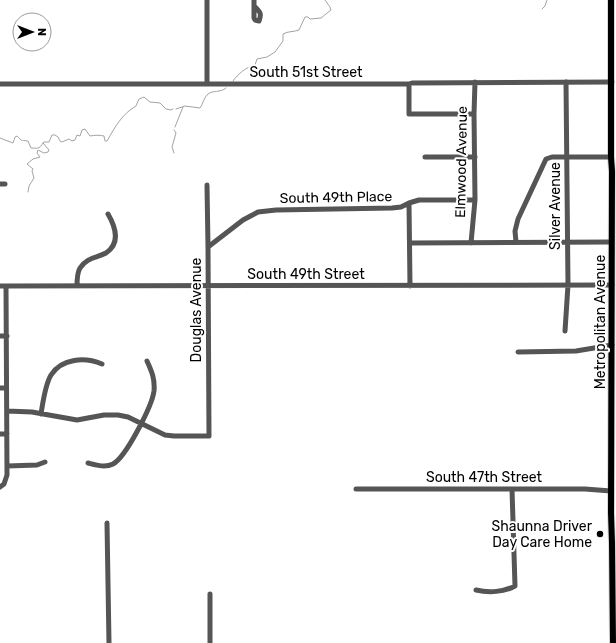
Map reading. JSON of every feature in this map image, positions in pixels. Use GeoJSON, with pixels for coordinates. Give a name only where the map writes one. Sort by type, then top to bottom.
{"type":"FeatureCollection","features":[{"type":"Feature","properties":{"kind":"main road","name":"Metropolitan Avenue"},"geometry":{"type":"LineString","coordinates":[[611,0],[612,82],[614,89],[611,157],[614,165],[611,242],[612,285],[614,300],[612,344],[611,491],[613,643]]}},
{"type":"Feature","properties":{"kind":"street"},"geometry":{"type":"LineString","coordinates":[[207,0],[207,84]]}},
{"type":"Feature","properties":{"kind":"street"},"geometry":{"type":"LineString","coordinates":[[254,0],[254,6]]}},
{"type":"Feature","properties":{"kind":"street","name":"South 51st Street"},"geometry":{"type":"LineString","coordinates":[[0,84],[409,84],[475,82],[612,82]]}},
{"type":"Feature","properties":{"kind":"street","name":"Elmwood Avenue"},"geometry":{"type":"LineString","coordinates":[[471,243],[475,200],[475,82]]}},
{"type":"Feature","properties":{"kind":"street","name":"Silver Avenue"},"geometry":{"type":"LineString","coordinates":[[565,331],[568,285],[566,82]]}},
{"type":"Feature","properties":{"kind":"street"},"geometry":{"type":"LineString","coordinates":[[409,84],[409,114],[474,114]]}},
{"type":"Feature","properties":{"kind":"street"},"geometry":{"type":"LineString","coordinates":[[425,157],[475,156]]}},
{"type":"Feature","properties":{"kind":"street"},"geometry":{"type":"LineString","coordinates":[[516,242],[515,231],[518,219],[546,159],[552,157],[611,157]]}},
{"type":"Feature","properties":{"kind":"street","name":"Douglas Avenue"},"geometry":{"type":"LineString","coordinates":[[141,423],[165,435],[209,436],[207,185]]}},
{"type":"Feature","properties":{"kind":"street","name":"South 49th Place"},"geometry":{"type":"LineString","coordinates":[[208,247],[242,220],[258,212],[276,210],[392,208],[402,207],[419,200],[475,200]]}},
{"type":"Feature","properties":{"kind":"street"},"geometry":{"type":"LineString","coordinates":[[409,203],[410,286]]}},
{"type":"Feature","properties":{"kind":"street"},"geometry":{"type":"LineString","coordinates":[[77,286],[80,268],[89,259],[106,253],[114,246],[116,239],[115,230],[113,222],[108,214]]}},
{"type":"Feature","properties":{"kind":"street"},"geometry":{"type":"LineString","coordinates":[[410,243],[611,242]]}},
{"type":"Feature","properties":{"kind":"street","name":"South 49th Street"},"geometry":{"type":"LineString","coordinates":[[0,286],[612,285]]}},
{"type":"Feature","properties":{"kind":"street"},"geometry":{"type":"LineString","coordinates":[[0,487],[6,480],[7,475],[6,286]]}},
{"type":"Feature","properties":{"kind":"street"},"geometry":{"type":"LineString","coordinates":[[0,336],[7,336]]}},
{"type":"Feature","properties":{"kind":"street"},"geometry":{"type":"LineString","coordinates":[[518,352],[576,351],[612,344]]}},
{"type":"Feature","properties":{"kind":"street"},"geometry":{"type":"LineString","coordinates":[[41,414],[47,387],[51,376],[56,369],[75,360],[96,361],[102,364]]}},
{"type":"Feature","properties":{"kind":"street"},"geometry":{"type":"LineString","coordinates":[[88,463],[99,466],[107,466],[117,461],[125,451],[150,405],[154,390],[154,377],[147,362]]}},
{"type":"Feature","properties":{"kind":"street"},"geometry":{"type":"LineString","coordinates":[[0,388],[6,388]]}},
{"type":"Feature","properties":{"kind":"street"},"geometry":{"type":"LineString","coordinates":[[7,411],[32,412],[77,420],[118,414],[141,423]]}},
{"type":"Feature","properties":{"kind":"street"},"geometry":{"type":"LineString","coordinates":[[0,434],[7,434]]}},
{"type":"Feature","properties":{"kind":"street"},"geometry":{"type":"LineString","coordinates":[[7,466],[37,465],[45,462]]}},
{"type":"Feature","properties":{"kind":"street","name":"South 47th Street"},"geometry":{"type":"LineString","coordinates":[[356,489],[585,489],[611,491]]}},
{"type":"Feature","properties":{"kind":"street"},"geometry":{"type":"LineString","coordinates":[[476,590],[503,591],[515,586],[512,489]]}},
{"type":"Feature","properties":{"kind":"street"},"geometry":{"type":"LineString","coordinates":[[107,523],[109,643]]}},
{"type":"Feature","properties":{"kind":"street"},"geometry":{"type":"LineString","coordinates":[[210,594],[210,643]]}},
{"type":"Feature","properties":{"kind":"waterway"},"geometry":{"type":"LineString","coordinates":[[233,81],[242,71],[255,65],[257,59],[267,57],[275,52],[283,41],[283,34],[299,30],[305,17],[310,19],[321,18],[330,11],[330,7],[325,0]]}},
{"type":"Feature","properties":{"kind":"waterway"},"geometry":{"type":"LineString","coordinates":[[542,9],[547,0]]}},
{"type":"Feature","properties":{"kind":"waterway"},"geometry":{"type":"LineString","coordinates":[[176,109],[185,106],[200,108],[208,94],[226,88]]}},
{"type":"Feature","properties":{"kind":"waterway"},"geometry":{"type":"LineString","coordinates":[[28,192],[29,186],[34,178],[32,171],[33,169],[27,164],[33,159],[40,157],[37,153],[38,150],[44,153],[48,152],[49,150],[43,143],[49,142],[52,135],[58,137],[62,142],[69,139],[72,141],[75,140],[77,135],[80,136],[82,130],[85,129],[90,136],[104,136],[105,141],[107,141],[123,117],[136,106],[139,99],[144,97],[150,102],[160,103],[166,109],[173,109]]}},
{"type":"Feature","properties":{"kind":"waterway"},"geometry":{"type":"LineString","coordinates":[[175,127],[183,107]]}},
{"type":"Feature","properties":{"kind":"waterway"},"geometry":{"type":"LineString","coordinates":[[174,130],[176,133],[172,147],[174,153]]}},
{"type":"Feature","properties":{"kind":"waterway"},"geometry":{"type":"LineString","coordinates":[[0,138],[13,143],[15,137],[17,136],[21,140],[28,141],[31,148],[39,148],[43,143]]}},
{"type":"Feature","properties":{"kind":"place","name":"Shaunna Driver Day Care Home"},"geometry":{"type":"Point","coordinates":[600,534]}}]}
